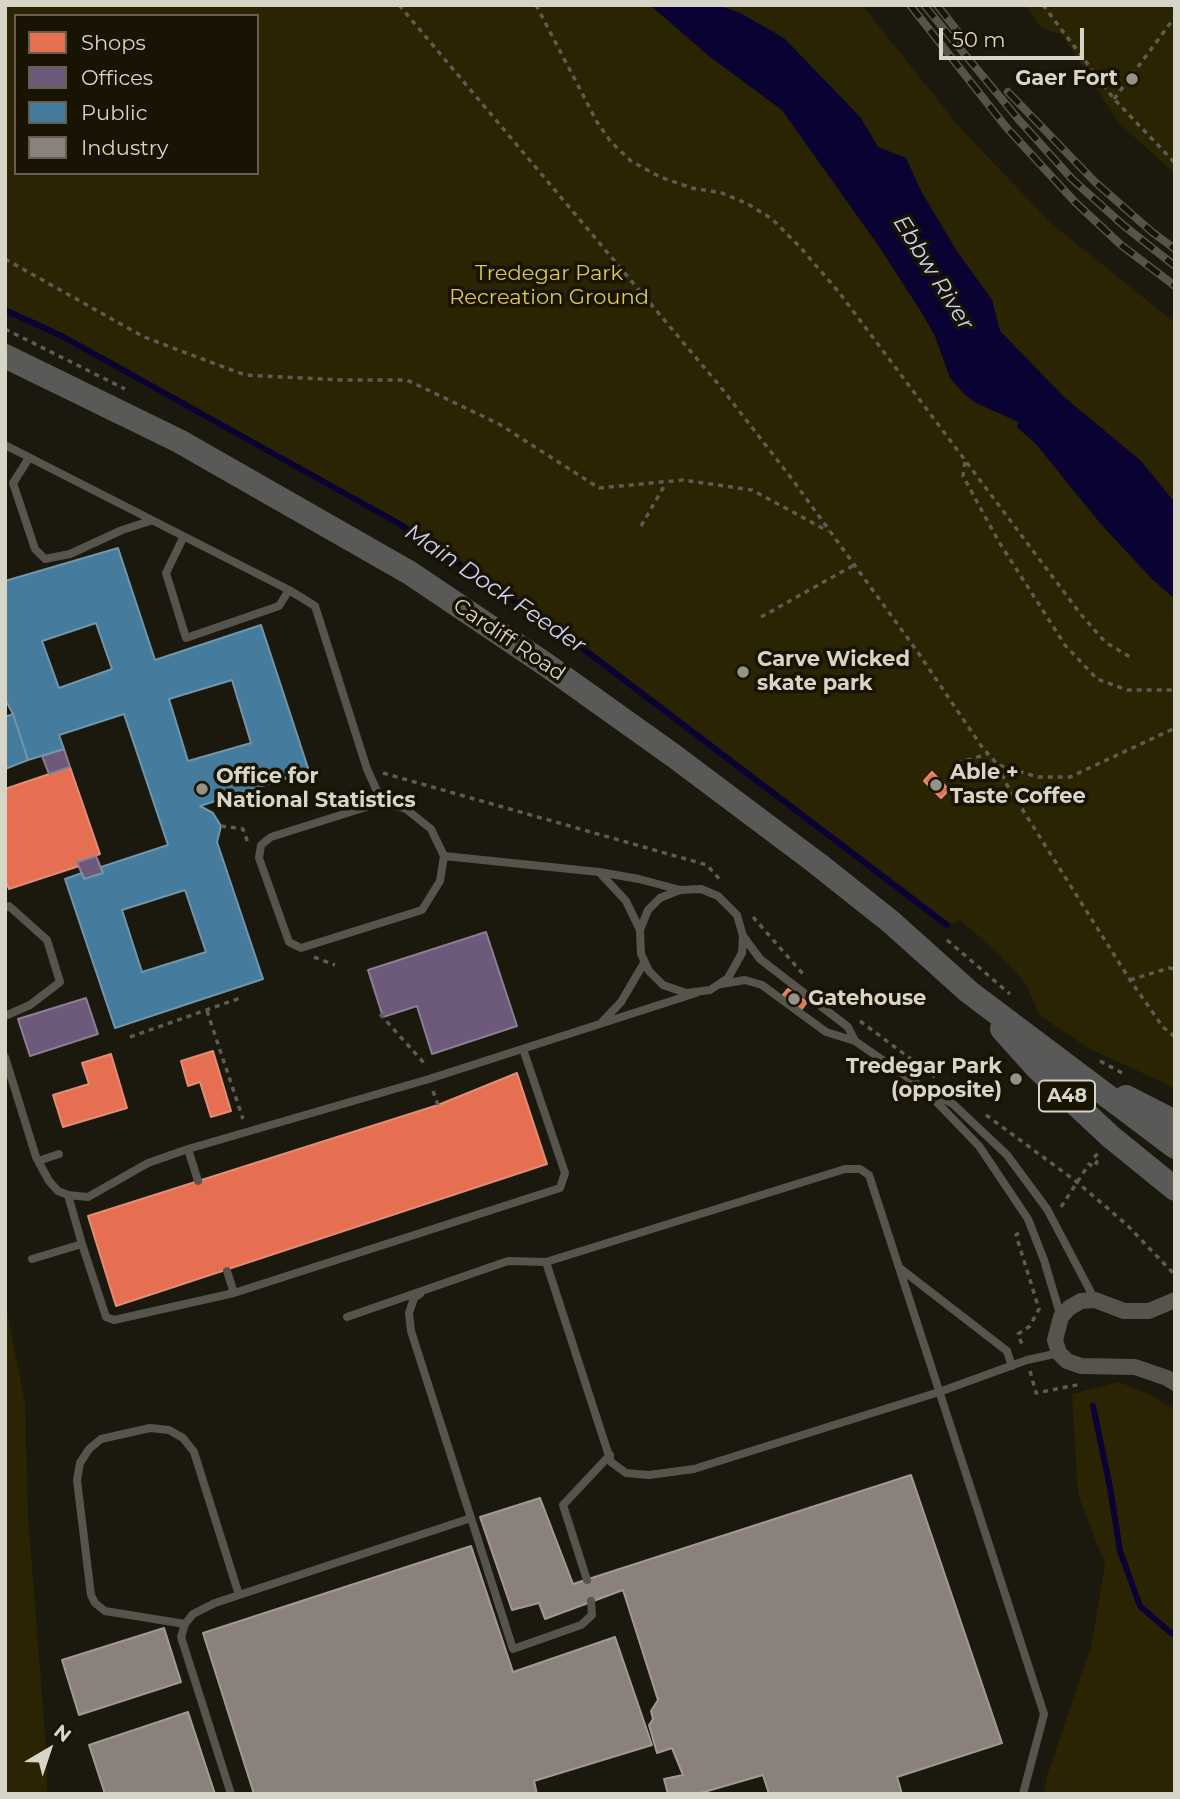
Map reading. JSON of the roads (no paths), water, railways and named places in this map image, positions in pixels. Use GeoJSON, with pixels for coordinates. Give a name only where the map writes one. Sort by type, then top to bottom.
{"type":"FeatureCollection","features":[{"type":"Feature","properties":{"kind":"main road","name":"Cardiff Road"},"geometry":{"type":"LineString","coordinates":[[5,356],[179,441],[410,573],[545,664],[685,764],[891,922],[969,992],[1081,1075]]}},
{"type":"Feature","properties":{"kind":"main road","name":"Cardiff Road"},"geometry":{"type":"LineString","coordinates":[[969,992],[1037,1068],[1111,1137],[1175,1189]]}},
{"type":"Feature","properties":{"kind":"main road","name":"A48"},"geometry":{"type":"LineString","coordinates":[[1081,1075],[1175,1122]]}},
{"type":"Feature","properties":{"kind":"main road","name":"A48"},"geometry":{"type":"LineString","coordinates":[[1081,1075],[1175,1147]]}},
{"type":"Feature","properties":{"kind":"street"},"geometry":{"type":"LineString","coordinates":[[1175,1300],[1149,1311],[1124,1311],[1095,1300],[1081,1301],[1061,1317],[1055,1333],[1059,1353],[1067,1361],[1081,1366],[1135,1367],[1175,1383]]}},
{"type":"Feature","properties":{"kind":"lane"},"geometry":{"type":"LineString","coordinates":[[5,445],[289,590],[315,606],[367,769],[382,802]]}},
{"type":"Feature","properties":{"kind":"lane"},"geometry":{"type":"LineString","coordinates":[[29,457],[13,483],[35,549],[45,559],[69,554],[122,530],[150,521]]}},
{"type":"Feature","properties":{"kind":"lane"},"geometry":{"type":"LineString","coordinates":[[183,538],[166,573],[186,638],[279,606],[289,590]]}},
{"type":"Feature","properties":{"kind":"lane"},"geometry":{"type":"LineString","coordinates":[[382,802],[406,809],[431,829],[444,856],[440,881],[422,910],[301,948],[289,942],[260,858],[261,845],[271,837],[382,802]]}},
{"type":"Feature","properties":{"kind":"lane"},"geometry":{"type":"LineString","coordinates":[[444,856],[599,872],[680,890]]}},
{"type":"Feature","properties":{"kind":"lane"},"geometry":{"type":"LineString","coordinates":[[599,872],[625,901],[640,930]]}},
{"type":"Feature","properties":{"kind":"lane"},"geometry":{"type":"LineString","coordinates":[[695,993],[663,985],[644,963],[640,930],[644,918],[654,904],[670,893],[701,889],[725,901],[737,915],[743,936],[760,959],[848,1027],[855,1041]]}},
{"type":"Feature","properties":{"kind":"lane"},"geometry":{"type":"LineString","coordinates":[[5,908],[9,906],[47,940],[60,982],[30,1005],[5,1016]]}},
{"type":"Feature","properties":{"kind":"lane"},"geometry":{"type":"LineString","coordinates":[[5,1057],[38,1161],[49,1181],[58,1191],[68,1195],[88,1196],[148,1163],[188,1149],[710,990],[728,978],[739,961],[743,936]]}},
{"type":"Feature","properties":{"kind":"lane"},"geometry":{"type":"LineString","coordinates":[[600,1024],[621,1002],[644,963]]}},
{"type":"Feature","properties":{"kind":"lane"},"geometry":{"type":"LineString","coordinates":[[721,984],[745,980],[762,985],[826,1032],[855,1041],[920,1086],[953,1104],[1007,1154],[1051,1216],[1095,1300]]}},
{"type":"Feature","properties":{"kind":"lane"},"geometry":{"type":"LineString","coordinates":[[68,1195],[106,1317],[114,1320],[234,1293],[560,1188],[565,1172],[523,1049]]}},
{"type":"Feature","properties":{"kind":"lane"},"geometry":{"type":"LineString","coordinates":[[920,1086],[979,1146],[1028,1219],[1061,1317]]}},
{"type":"Feature","properties":{"kind":"lane"},"geometry":{"type":"LineString","coordinates":[[188,1149],[198,1181]]}},
{"type":"Feature","properties":{"kind":"lane"},"geometry":{"type":"LineString","coordinates":[[38,1161],[59,1154]]}},
{"type":"Feature","properties":{"kind":"lane"},"geometry":{"type":"LineString","coordinates":[[347,1317],[508,1261],[546,1262],[845,1170],[860,1169],[869,1175],[1044,1714],[1023,1794]]}},
{"type":"Feature","properties":{"kind":"lane"},"geometry":{"type":"LineString","coordinates":[[32,1259],[82,1244]]}},
{"type":"Feature","properties":{"kind":"lane"},"geometry":{"type":"LineString","coordinates":[[546,1262],[611,1462],[626,1473],[649,1475],[694,1469],[939,1392],[1027,1360],[1059,1353]]}},
{"type":"Feature","properties":{"kind":"lane"},"geometry":{"type":"LineString","coordinates":[[901,1269],[1007,1350],[1012,1366]]}},
{"type":"Feature","properties":{"kind":"lane"},"geometry":{"type":"LineString","coordinates":[[228,1271],[234,1293]]}},
{"type":"Feature","properties":{"kind":"lane"},"geometry":{"type":"LineString","coordinates":[[428,1288],[414,1298],[409,1313],[411,1331],[513,1649],[581,1625],[592,1615],[591,1601]]}},
{"type":"Feature","properties":{"kind":"lane"},"geometry":{"type":"LineString","coordinates":[[185,1624],[105,1611],[95,1603],[91,1595],[77,1480],[80,1463],[89,1449],[101,1439],[150,1428],[169,1430],[183,1438],[194,1452],[240,1595]]}},
{"type":"Feature","properties":{"kind":"lane"},"geometry":{"type":"LineString","coordinates":[[587,1580],[564,1505],[610,1455]]}},
{"type":"Feature","properties":{"kind":"lane"},"geometry":{"type":"LineString","coordinates":[[231,1794],[181,1637],[185,1624],[193,1614],[240,1595],[471,1518]]}},
{"type":"Feature","properties":{"kind":"water","name":"Ebbw River"},"geometry":{"type":"Polygon","coordinates":[[[650,5],[718,5],[740,13],[784,38],[860,117],[878,147],[906,158],[921,191],[956,250],[992,300],[1000,331],[1064,397],[1141,461],[1175,503],[1175,599],[1151,578],[1100,523],[1036,444],[1017,427],[1019,422],[976,403],[950,378],[935,336],[922,313],[878,245],[782,110],[709,56],[650,5]]]}},
{"type":"Feature","properties":{"kind":"waterway","name":"Main Dock Feeder"},"geometry":{"type":"LineString","coordinates":[[5,310],[62,336],[398,523],[569,638],[947,925]]}},
{"type":"Feature","properties":{"kind":"waterway"},"geometry":{"type":"LineString","coordinates":[[1093,1406],[1120,1551],[1140,1606],[1175,1634]]}},
{"type":"Feature","properties":{"kind":"railway"},"geometry":{"type":"LineString","coordinates":[[910,5],[1006,127],[1075,202],[1121,245],[1175,286]]}},
{"type":"Feature","properties":{"kind":"railway"},"geometry":{"type":"LineString","coordinates":[[924,5],[1019,120],[1072,179],[1123,225],[1175,266]]}},
{"type":"Feature","properties":{"kind":"railway"},"geometry":{"type":"LineString","coordinates":[[937,5],[959,33]]}},
{"type":"Feature","properties":{"kind":"railway"},"geometry":{"type":"LineString","coordinates":[[1008,92],[1095,182],[1175,249]]}},
{"type":"Feature","properties":{"kind":"place","name":"Gaer Fort"},"geometry":{"type":"Point","coordinates":[1132,79]}},
{"type":"Feature","properties":{"kind":"place","name":"Carve Wicked skate park"},"geometry":{"type":"Point","coordinates":[743,672]}},
{"type":"Feature","properties":{"kind":"place","name":"Able + Taste Coffee"},"geometry":{"type":"Point","coordinates":[936,785]}},
{"type":"Feature","properties":{"kind":"place","name":"Office for National Statistics"},"geometry":{"type":"Point","coordinates":[202,789]}},
{"type":"Feature","properties":{"kind":"place","name":"Gatehouse"},"geometry":{"type":"Point","coordinates":[794,999]}},
{"type":"Feature","properties":{"kind":"place","name":"Tredegar Park (opposite)"},"geometry":{"type":"Point","coordinates":[1016,1079]}},
{"type":"Feature","properties":{"kind":"park label","name":"Tredegar Park Recreation Ground"},"geometry":{"type":"Point","coordinates":[549,286]}}]}
